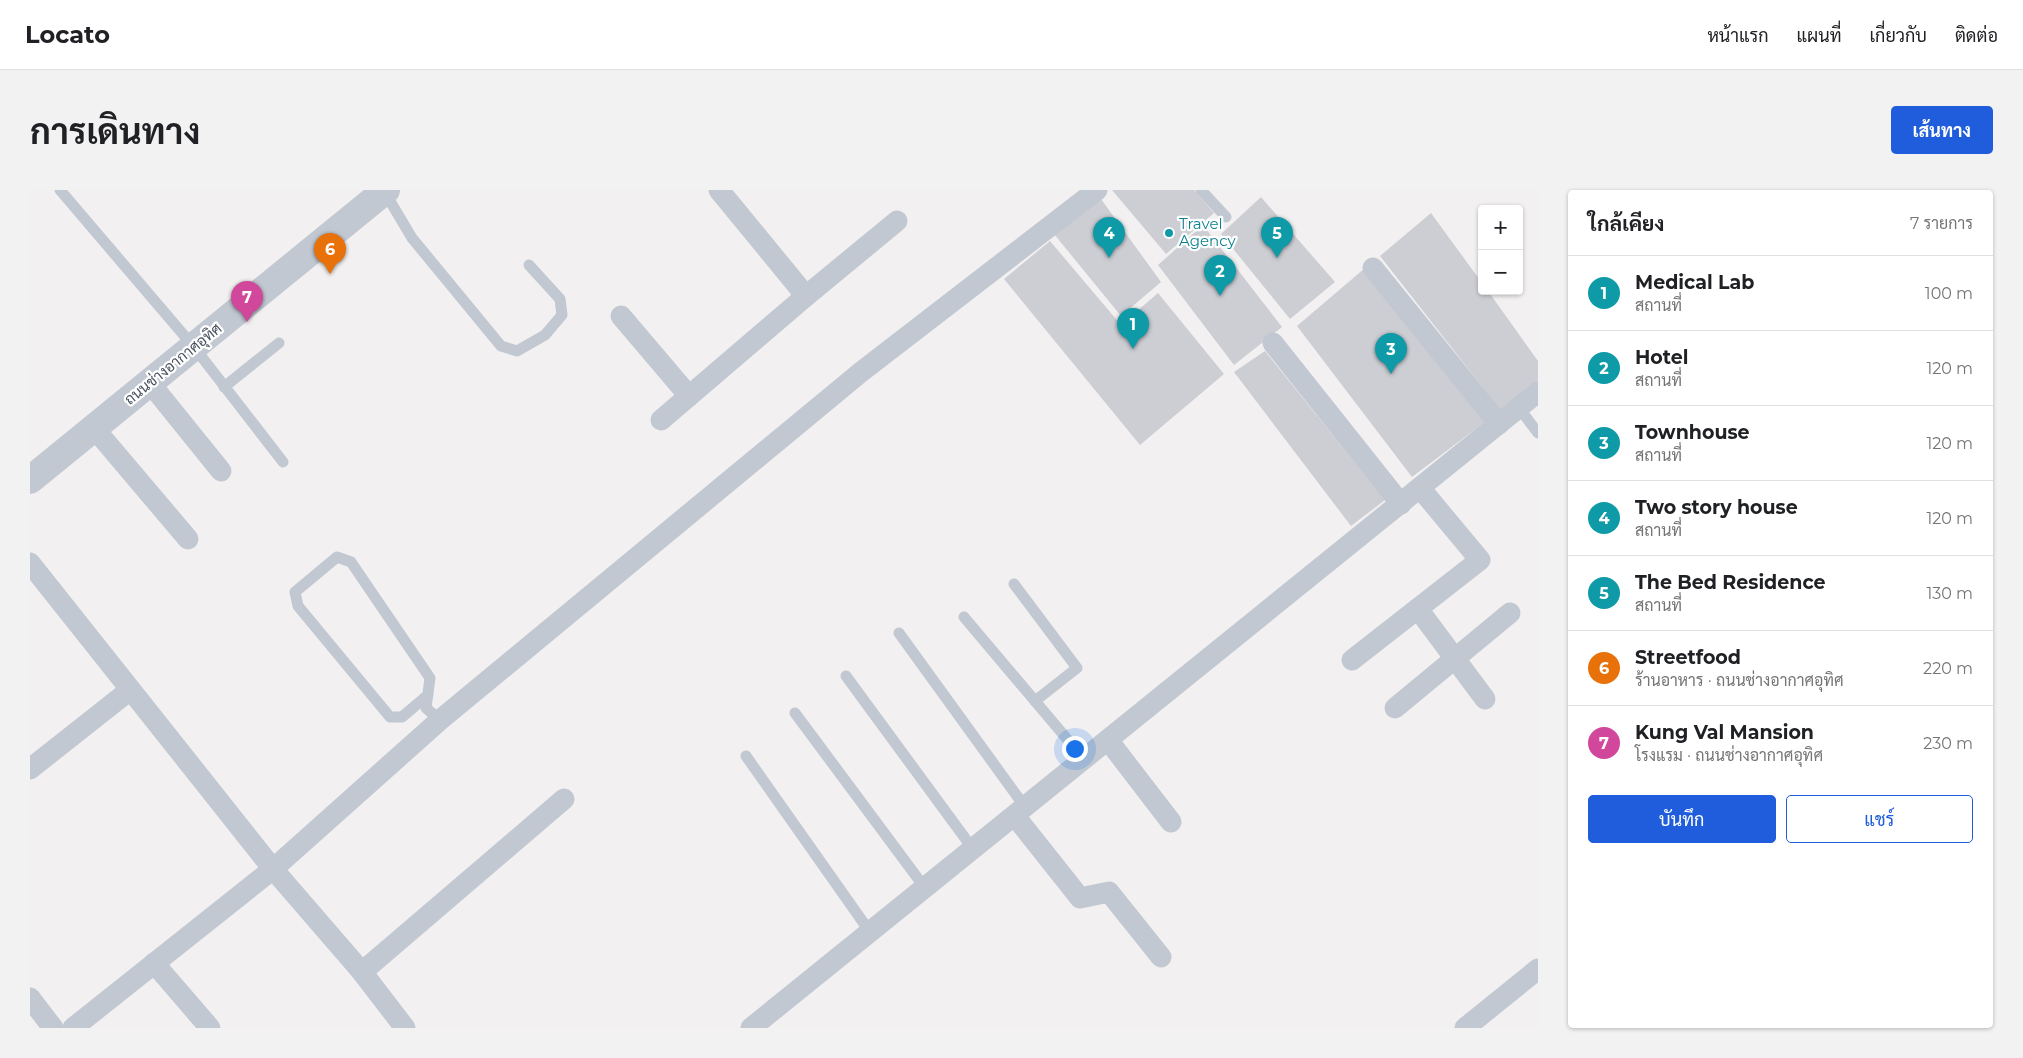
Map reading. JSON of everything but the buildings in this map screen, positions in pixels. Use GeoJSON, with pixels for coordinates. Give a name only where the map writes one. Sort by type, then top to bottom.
{"type":"FeatureCollection","features":[{"type":"Feature","properties":{"kind":"street","name":"ถนนช่างอากาศอุทิศ"},"geometry":{"type":"LineString","coordinates":[[30,480],[150,384],[384,190]]}},
{"type":"Feature","properties":{"kind":"street"},"geometry":{"type":"LineString","coordinates":[[719,190],[806,296]]}},
{"type":"Feature","properties":{"kind":"street"},"geometry":{"type":"LineString","coordinates":[[73,1028],[273,869],[440,720],[861,372],[1097,190]]}},
{"type":"Feature","properties":{"kind":"street"},"geometry":{"type":"LineString","coordinates":[[661,420],[897,221]]}},
{"type":"Feature","properties":{"kind":"street"},"geometry":{"type":"LineString","coordinates":[[1373,268],[1499,424]]}},
{"type":"Feature","properties":{"kind":"street"},"geometry":{"type":"LineString","coordinates":[[621,316],[689,396]]}},
{"type":"Feature","properties":{"kind":"street"},"geometry":{"type":"LineString","coordinates":[[1273,343],[1401,504]]}},
{"type":"Feature","properties":{"kind":"street"},"geometry":{"type":"LineString","coordinates":[[150,384],[221,471]]}},
{"type":"Feature","properties":{"kind":"street"},"geometry":{"type":"LineString","coordinates":[[751,1028],[1538,392]]}},
{"type":"Feature","properties":{"kind":"street"},"geometry":{"type":"LineString","coordinates":[[94,428],[188,539]]}},
{"type":"Feature","properties":{"kind":"street"},"geometry":{"type":"LineString","coordinates":[[1352,660],[1480,560],[1420,488]]}},
{"type":"Feature","properties":{"kind":"street"},"geometry":{"type":"LineString","coordinates":[[30,564],[273,869],[362,972],[404,1028]]}},
{"type":"Feature","properties":{"kind":"street"},"geometry":{"type":"LineString","coordinates":[[1418,609],[1485,698]]}},
{"type":"Feature","properties":{"kind":"street"},"geometry":{"type":"LineString","coordinates":[[1395,708],[1510,613]]}},
{"type":"Feature","properties":{"kind":"street"},"geometry":{"type":"LineString","coordinates":[[30,769],[130,690]]}},
{"type":"Feature","properties":{"kind":"street"},"geometry":{"type":"LineString","coordinates":[[1108,740],[1171,822]]}},
{"type":"Feature","properties":{"kind":"street"},"geometry":{"type":"LineString","coordinates":[[362,972],[564,799]]}},
{"type":"Feature","properties":{"kind":"street"},"geometry":{"type":"LineString","coordinates":[[1020,811],[1080,898],[1109,892],[1162,957]]}},
{"type":"Feature","properties":{"kind":"street"},"geometry":{"type":"LineString","coordinates":[[154,963],[210,1028]]}},
{"type":"Feature","properties":{"kind":"street"},"geometry":{"type":"LineString","coordinates":[[1465,1028],[1538,969]]}},
{"type":"Feature","properties":{"kind":"street"},"geometry":{"type":"LineString","coordinates":[[30,998],[53,1028]]}},
{"type":"Feature","properties":{"kind":"lane"},"geometry":{"type":"LineString","coordinates":[[60,190],[194,347],[282,462]]}},
{"type":"Feature","properties":{"kind":"lane"},"geometry":{"type":"LineString","coordinates":[[384,190],[412,238],[477,317],[501,346],[517,351],[545,335],[562,315],[560,299],[529,265]]}},
{"type":"Feature","properties":{"kind":"lane"},"geometry":{"type":"LineString","coordinates":[[1201,190],[1226,217]]}},
{"type":"Feature","properties":{"kind":"lane"},"geometry":{"type":"LineString","coordinates":[[224,387],[279,343]]}},
{"type":"Feature","properties":{"kind":"lane"},"geometry":{"type":"LineString","coordinates":[[1519,408],[1538,433]]}},
{"type":"Feature","properties":{"kind":"lane"},"geometry":{"type":"LineString","coordinates":[[428,695],[402,717],[390,717],[298,606],[295,592],[336,557],[351,562],[430,678],[428,695],[426,708],[440,720]]}},
{"type":"Feature","properties":{"kind":"lane"},"geometry":{"type":"LineString","coordinates":[[1014,584],[1077,668],[1035,701]]}},
{"type":"Feature","properties":{"kind":"lane"},"geometry":{"type":"LineString","coordinates":[[964,617],[1084,759]]}},
{"type":"Feature","properties":{"kind":"lane"},"geometry":{"type":"LineString","coordinates":[[899,633],[1020,811]]}},
{"type":"Feature","properties":{"kind":"lane"},"geometry":{"type":"LineString","coordinates":[[846,676],[973,849]]}},
{"type":"Feature","properties":{"kind":"lane"},"geometry":{"type":"LineString","coordinates":[[795,713],[925,888]]}},
{"type":"Feature","properties":{"kind":"lane"},"geometry":{"type":"LineString","coordinates":[[746,756],[870,932]]}},
{"type":"Feature","properties":{"kind":"place","name":"Travel Agency"},"geometry":{"type":"Point","coordinates":[1169,233]}},
{"type":"Feature","properties":{"kind":"place","name":"Two story house"},"geometry":{"type":"Point","coordinates":[1109,258]}},
{"type":"Feature","properties":{"kind":"place","name":"The Bed Residence"},"geometry":{"type":"Point","coordinates":[1277,258]}},
{"type":"Feature","properties":{"kind":"place","name":"Streetfood"},"geometry":{"type":"Point","coordinates":[330,274]}},
{"type":"Feature","properties":{"kind":"place","name":"Hotel"},"geometry":{"type":"Point","coordinates":[1220,296]}},
{"type":"Feature","properties":{"kind":"place","name":"Kung Val Mansion"},"geometry":{"type":"Point","coordinates":[247,322]}},
{"type":"Feature","properties":{"kind":"place","name":"Medical Lab"},"geometry":{"type":"Point","coordinates":[1133,349]}},
{"type":"Feature","properties":{"kind":"place","name":"Townhouse"},"geometry":{"type":"Point","coordinates":[1391,374]}}]}
